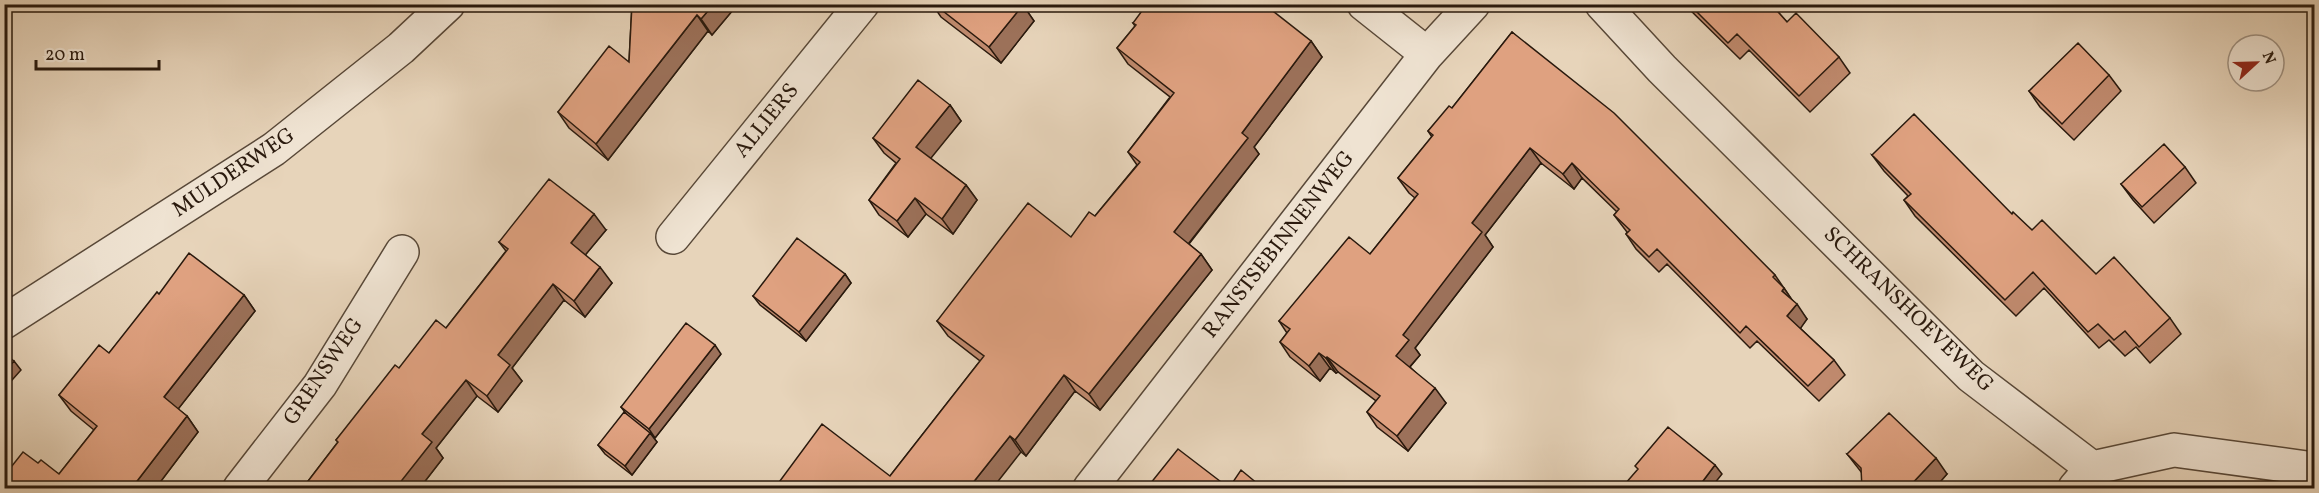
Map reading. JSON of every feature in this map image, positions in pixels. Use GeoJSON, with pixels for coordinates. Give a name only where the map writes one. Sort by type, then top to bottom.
{"type":"FeatureCollection","features":[{"type":"Feature","properties":{"kind":"street","name":"MULDERWEG"},"geometry":{"type":"LineString","coordinates":[[4,322],[274,149],[401,48],[448,4]]}},
{"type":"Feature","properties":{"kind":"street","name":"ALLIERS"},"geometry":{"type":"LineString","coordinates":[[673,237],[862,4]]}},
{"type":"Feature","properties":{"kind":"street"},"geometry":{"type":"LineString","coordinates":[[1364,4],[1427,54]]}},
{"type":"Feature","properties":{"kind":"street","name":"RANSTSEBINNENWEG"},"geometry":{"type":"LineString","coordinates":[[1090,489],[1427,54],[1473,4]]}},
{"type":"Feature","properties":{"kind":"street","name":"SCHRANSHOEVEWEG"},"geometry":{"type":"LineString","coordinates":[[1602,4],[1662,69],[1971,376],[2083,478],[2174,450],[2314,469]]}},
{"type":"Feature","properties":{"kind":"street","name":"GRENSWEG"},"geometry":{"type":"LineString","coordinates":[[240,489],[320,386],[402,252]]}},
{"type":"Feature","properties":{"kind":"building"},"geometry":{"type":"Polygon","coordinates":[[[632,4],[714,4],[701,19],[697,15],[596,144],[558,112],[609,46],[629,62],[632,4]]]}},
{"type":"Feature","properties":{"kind":"building"},"geometry":{"type":"Polygon","coordinates":[[[934,4],[1022,4],[1023,5],[989,47],[934,4]]]}},
{"type":"Feature","properties":{"kind":"building"},"geometry":{"type":"Polygon","coordinates":[[[1147,4],[1264,4],[1311,41],[1242,133],[1248,138],[1174,232],[1201,254],[1089,394],[1064,375],[1015,440],[1010,436],[968,489],[774,489],[822,424],[890,476],[984,356],[937,321],[1028,203],[1071,237],[1089,212],[1095,216],[1140,162],[1128,152],[1174,93],[1117,48],[1136,25],[1133,23],[1147,4]]]}},
{"type":"Feature","properties":{"kind":"building"},"geometry":{"type":"Polygon","coordinates":[[[1689,4],[1771,4],[1787,22],[1796,13],[1839,57],[1799,96],[1737,34],[1728,43],[1689,4]]]}},
{"type":"Feature","properties":{"kind":"building"},"geometry":{"type":"Polygon","coordinates":[[[1512,32],[1614,113],[1775,275],[1773,277],[1784,288],[1782,291],[1797,304],[1787,316],[1834,360],[1808,386],[1746,326],[1740,333],[1657,249],[1649,257],[1626,234],[1630,230],[1614,215],[1619,209],[1572,163],[1563,174],[1530,148],[1472,223],[1482,232],[1403,335],[1409,340],[1396,356],[1435,388],[1397,436],[1367,412],[1380,396],[1327,357],[1319,353],[1309,366],[1280,342],[1290,329],[1279,321],[1349,237],[1370,254],[1418,194],[1398,178],[1433,135],[1428,131],[1449,106],[1452,108],[1512,32]]]}},
{"type":"Feature","properties":{"kind":"building"},"geometry":{"type":"Polygon","coordinates":[[[2078,43],[2109,75],[2062,124],[2029,91],[2078,43]]]}},
{"type":"Feature","properties":{"kind":"building"},"geometry":{"type":"Polygon","coordinates":[[[918,80],[950,105],[916,147],[966,185],[942,219],[915,198],[897,221],[869,200],[900,159],[873,138],[918,80]]]}},
{"type":"Feature","properties":{"kind":"building"},"geometry":{"type":"Polygon","coordinates":[[[1914,114],[2012,214],[2013,212],[2032,230],[2042,220],[2096,274],[2114,257],[2170,318],[2139,347],[2125,331],[2114,340],[2098,324],[2088,332],[2033,272],[2005,300],[1904,200],[1911,194],[1872,155],[1914,114]]]}},
{"type":"Feature","properties":{"kind":"building"},"geometry":{"type":"Polygon","coordinates":[[[2164,144],[2185,167],[2142,207],[2121,184],[2164,144]]]}},
{"type":"Feature","properties":{"kind":"building"},"geometry":{"type":"Polygon","coordinates":[[[549,179],[594,214],[571,243],[600,267],[574,301],[553,284],[498,355],[510,365],[487,396],[466,380],[422,434],[432,442],[395,489],[302,489],[338,442],[336,440],[395,365],[399,368],[436,320],[446,328],[508,249],[499,242],[549,179]]]}},
{"type":"Feature","properties":{"kind":"building"},"geometry":{"type":"Polygon","coordinates":[[[797,238],[845,274],[799,332],[753,296],[797,238]]]}},
{"type":"Feature","properties":{"kind":"building"},"geometry":{"type":"Polygon","coordinates":[[[189,253],[244,295],[164,397],[187,416],[131,489],[4,489],[4,476],[23,452],[38,463],[41,460],[59,474],[97,426],[59,395],[99,345],[109,353],[157,292],[159,294],[189,253]]]}},
{"type":"Feature","properties":{"kind":"building"},"geometry":{"type":"Polygon","coordinates":[[[686,323],[715,345],[649,429],[621,407],[686,323]]]}},
{"type":"Feature","properties":{"kind":"building"},"geometry":{"type":"Polygon","coordinates":[[[4,353],[14,361],[4,372],[4,353]]]}},
{"type":"Feature","properties":{"kind":"building"},"geometry":{"type":"Polygon","coordinates":[[[624,412],[650,433],[625,466],[598,445],[624,412]]]}},
{"type":"Feature","properties":{"kind":"building"},"geometry":{"type":"Polygon","coordinates":[[[1889,413],[1936,458],[1907,489],[1862,489],[1861,468],[1847,454],[1889,413]]]}},
{"type":"Feature","properties":{"kind":"building"},"geometry":{"type":"Polygon","coordinates":[[[1668,427],[1715,465],[1697,489],[1630,489],[1625,484],[1638,469],[1635,466],[1668,427]]]}},
{"type":"Feature","properties":{"kind":"building"},"geometry":{"type":"Polygon","coordinates":[[[1178,449],[1229,488],[1241,470],[1264,489],[1146,489],[1178,449]]]}}]}
